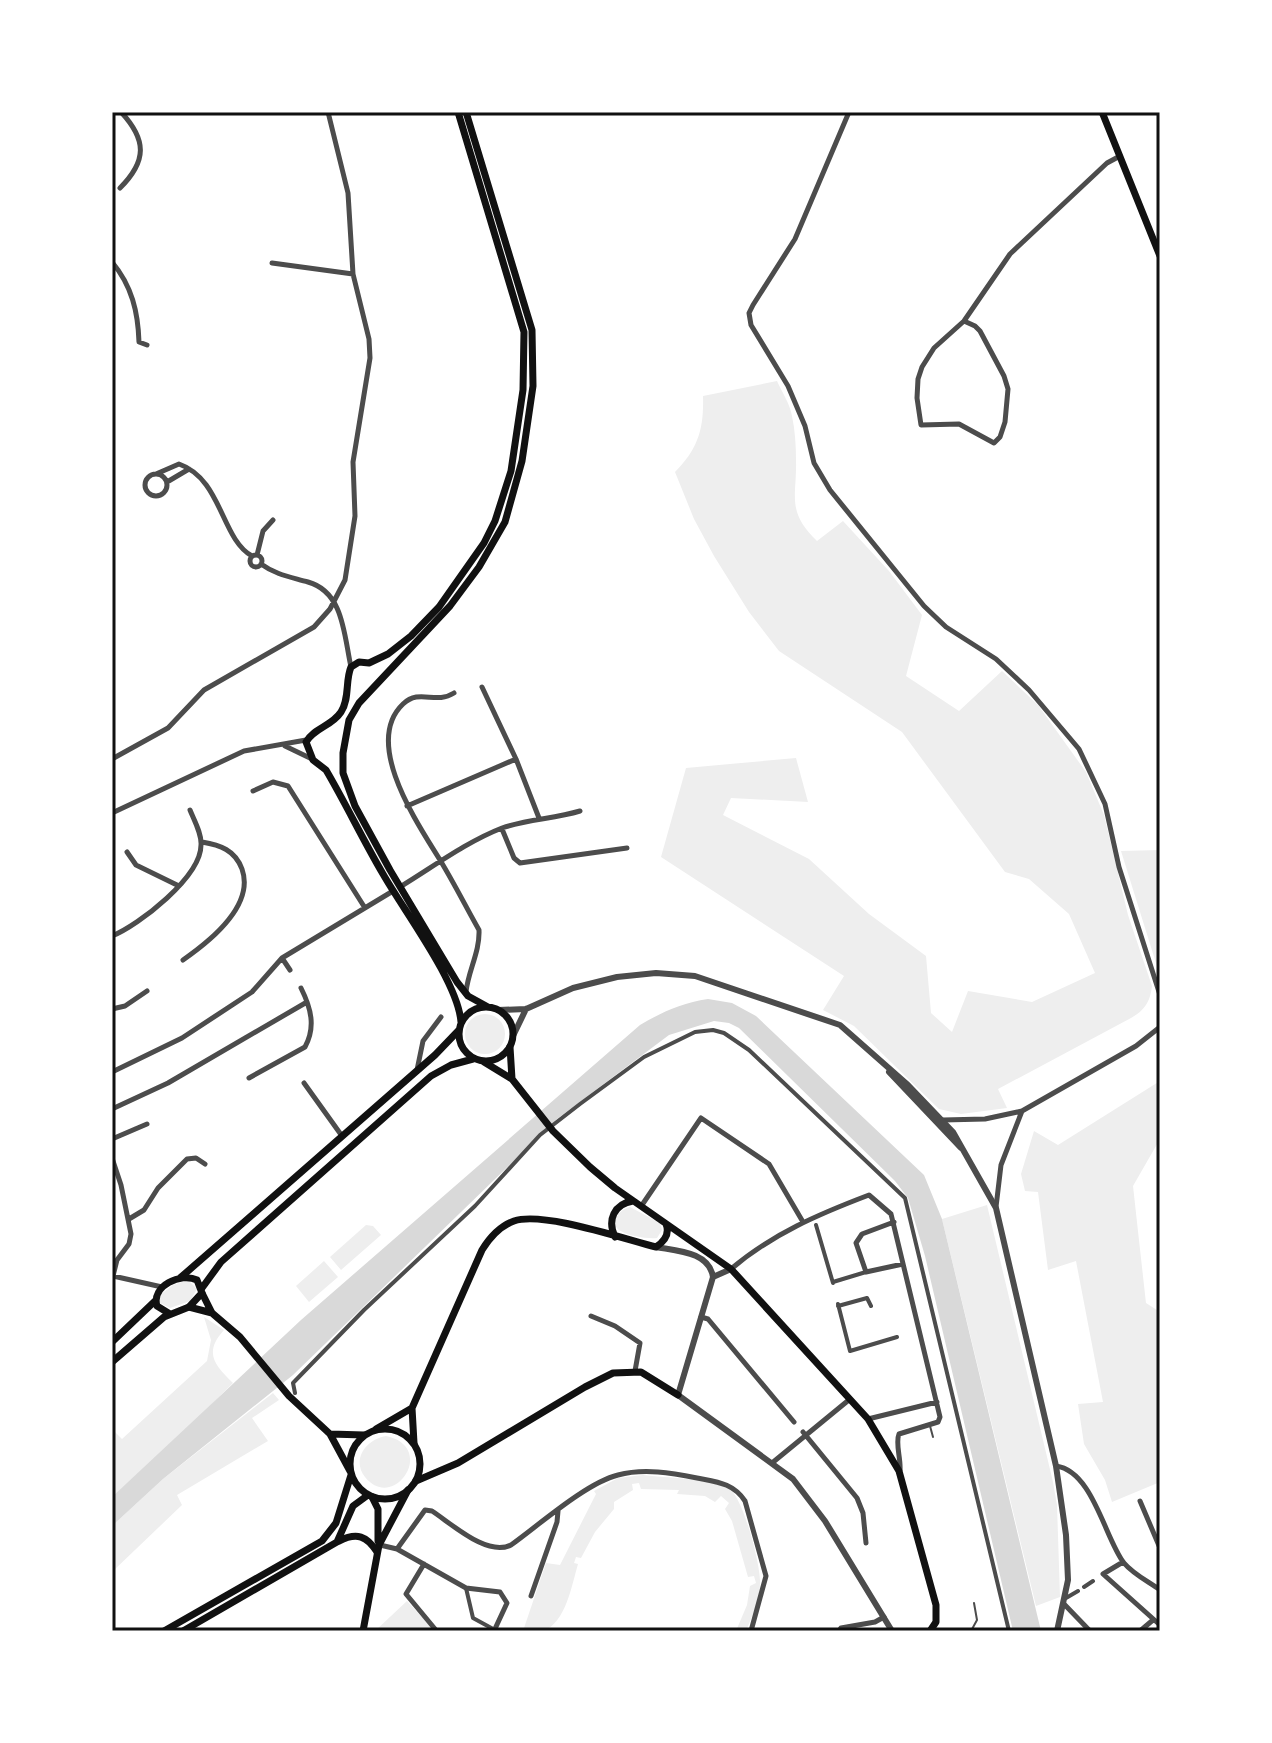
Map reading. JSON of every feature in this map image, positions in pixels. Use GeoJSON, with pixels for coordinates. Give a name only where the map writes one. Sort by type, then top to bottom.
{"type":"FeatureCollection","features":[{"type":"Feature","properties":{"kind":"main road"},"geometry":{"type":"LineString","coordinates":[[458,112],[524,332],[523,390],[514,456],[495,521],[453,590],[411,636],[388,654],[351,667],[342,710],[334,721],[307,740],[307,747],[313,760],[323,766],[397,889],[466,993],[498,1010],[509,1021],[513,1036],[510,1047],[512,1079]]}},
{"type":"Feature","properties":{"kind":"main road"},"geometry":{"type":"LineString","coordinates":[[466,112],[532,330],[533,386],[526,438],[512,503],[491,548],[450,606],[377,682],[349,720],[343,773],[355,806],[454,994],[462,1048],[473,1059],[512,1079],[553,1131],[615,1188],[731,1269],[868,1419],[899,1471],[924,1546],[937,1611],[936,1622],[930,1631]]}},
{"type":"Feature","properties":{"kind":"main road"},"geometry":{"type":"LineString","coordinates":[[1102,112],[1160,256]]}},
{"type":"Feature","properties":{"kind":"main road"},"geometry":{"type":"LineString","coordinates":[[367,662],[377,672],[377,682]]}},
{"type":"Feature","properties":{"kind":"main road"},"geometry":{"type":"LineString","coordinates":[[323,766],[332,764],[343,753]]}},
{"type":"Feature","properties":{"kind":"main road"},"geometry":{"type":"LineString","coordinates":[[112,1342],[155,1299],[162,1287],[180,1278],[417,1071],[472,1011],[488,1007]]}},
{"type":"Feature","properties":{"kind":"main road"},"geometry":{"type":"LineString","coordinates":[[484,1062],[499,1058],[510,1047]]}},
{"type":"Feature","properties":{"kind":"main road"},"geometry":{"type":"LineString","coordinates":[[112,1362],[170,1314],[189,1307],[221,1262],[431,1076],[451,1065],[473,1059]]}},
{"type":"Feature","properties":{"kind":"main road"},"geometry":{"type":"LineString","coordinates":[[594,1231],[610,1222],[619,1206],[615,1188]]}},
{"type":"Feature","properties":{"kind":"main road"},"geometry":{"type":"LineString","coordinates":[[619,1206],[638,1203]]}},
{"type":"Feature","properties":{"kind":"main road"},"geometry":{"type":"LineString","coordinates":[[416,1481],[420,1462],[414,1443],[412,1408],[482,1250],[499,1229],[533,1218],[656,1247],[667,1236],[665,1222]]}},
{"type":"Feature","properties":{"kind":"main road"},"geometry":{"type":"LineString","coordinates":[[610,1222],[615,1237]]}},
{"type":"Feature","properties":{"kind":"main road"},"geometry":{"type":"LineString","coordinates":[[180,1278],[192,1277],[202,1290],[212,1313]]}},
{"type":"Feature","properties":{"kind":"main road"},"geometry":{"type":"LineString","coordinates":[[155,1299],[161,1311],[170,1314]]}},
{"type":"Feature","properties":{"kind":"main road"},"geometry":{"type":"LineString","coordinates":[[189,1307],[212,1313],[234,1330],[330,1434],[358,1486],[370,1496],[378,1509],[378,1549],[363,1631]]}},
{"type":"Feature","properties":{"kind":"main road"},"geometry":{"type":"LineString","coordinates":[[378,1549],[408,1490],[416,1481],[458,1463],[605,1376],[635,1371],[654,1378],[678,1395]]}},
{"type":"Feature","properties":{"kind":"main road"},"geometry":{"type":"LineString","coordinates":[[164,1631],[322,1541],[331,1532],[339,1515],[351,1473],[353,1447],[364,1435],[412,1408]]}},
{"type":"Feature","properties":{"kind":"main road"},"geometry":{"type":"LineString","coordinates":[[376,1429],[397,1430],[414,1443]]}},
{"type":"Feature","properties":{"kind":"main road"},"geometry":{"type":"LineString","coordinates":[[330,1434],[364,1435]]}},
{"type":"Feature","properties":{"kind":"main road"},"geometry":{"type":"LineString","coordinates":[[337,1542],[353,1506],[370,1496],[391,1498],[408,1490]]}},
{"type":"Feature","properties":{"kind":"main road"},"geometry":{"type":"LineString","coordinates":[[183,1631],[337,1542],[352,1536],[363,1537],[378,1549]]}},
{"type":"Feature","properties":{"kind":"street"},"geometry":{"type":"LineString","coordinates":[[120,188],[134,174],[142,152],[131,123],[121,112]]}},
{"type":"Feature","properties":{"kind":"street"},"geometry":{"type":"LineString","coordinates":[[112,759],[168,728],[204,690],[314,627],[337,599],[348,567],[355,516],[353,462],[370,358],[365,314],[353,274],[348,193],[328,112]]}},
{"type":"Feature","properties":{"kind":"street"},"geometry":{"type":"LineString","coordinates":[[849,112],[795,239],[753,305],[749,319],[788,386],[805,426],[814,463],[830,490],[924,606],[946,627],[996,659],[1029,690],[1079,749],[1105,804],[1119,867],[1160,995]]}},
{"type":"Feature","properties":{"kind":"street"},"geometry":{"type":"LineString","coordinates":[[964,321],[980,331],[1006,381],[1009,396],[1007,416],[1000,437],[994,443],[962,425],[923,425],[917,392],[922,367],[939,342],[964,321],[1010,254],[1107,163],[1120,156]]}},
{"type":"Feature","properties":{"kind":"street"},"geometry":{"type":"LineString","coordinates":[[112,262],[127,282],[132,296],[139,342],[147,345]]}},
{"type":"Feature","properties":{"kind":"street"},"geometry":{"type":"LineString","coordinates":[[272,263],[353,274]]}},
{"type":"Feature","properties":{"kind":"street"},"geometry":{"type":"LineString","coordinates":[[156,474],[163,476],[167,482],[165,493],[158,496],[151,495],[145,482],[150,476],[174,465],[190,469],[203,478],[237,540],[246,553],[262,558],[261,564]]}},
{"type":"Feature","properties":{"kind":"street"},"geometry":{"type":"LineString","coordinates":[[167,482],[190,469]]}},
{"type":"Feature","properties":{"kind":"street"},"geometry":{"type":"LineString","coordinates":[[273,520],[263,531],[252,565],[261,564],[279,574],[317,585],[330,596],[340,613],[351,667]]}},
{"type":"Feature","properties":{"kind":"street"},"geometry":{"type":"LineString","coordinates":[[348,651],[367,662]]}},
{"type":"Feature","properties":{"kind":"street"},"geometry":{"type":"LineString","coordinates":[[482,687],[516,759],[539,818]]}},
{"type":"Feature","properties":{"kind":"street"},"geometry":{"type":"LineString","coordinates":[[454,693],[441,699],[412,698],[399,709],[391,724],[389,739],[391,757],[407,806],[479,930],[479,944],[471,964],[466,993]]}},
{"type":"Feature","properties":{"kind":"street"},"geometry":{"type":"LineString","coordinates":[[112,813],[244,751],[307,740]]}},
{"type":"Feature","properties":{"kind":"street"},"geometry":{"type":"LineString","coordinates":[[284,746],[313,760]]}},
{"type":"Feature","properties":{"kind":"street"},"geometry":{"type":"LineString","coordinates":[[407,806],[516,759]]}},
{"type":"Feature","properties":{"kind":"street"},"geometry":{"type":"LineString","coordinates":[[253,791],[273,782],[288,786],[365,908]]}},
{"type":"Feature","properties":{"kind":"street"},"geometry":{"type":"LineString","coordinates":[[177,783],[181,792]]}},
{"type":"Feature","properties":{"kind":"street"},"geometry":{"type":"LineString","coordinates":[[112,936],[136,923],[179,886],[198,860],[202,842],[190,810]]}},
{"type":"Feature","properties":{"kind":"street"},"geometry":{"type":"LineString","coordinates":[[112,1072],[182,1038],[259,985],[282,958],[476,840],[539,818],[580,811]]}},
{"type":"Feature","properties":{"kind":"street"},"geometry":{"type":"LineString","coordinates":[[502,829],[514,858],[520,863],[627,848]]}},
{"type":"Feature","properties":{"kind":"street"},"geometry":{"type":"LineString","coordinates":[[183,960],[202,946],[227,920],[241,896],[244,884],[244,874],[235,856],[215,844],[202,842]]}},
{"type":"Feature","properties":{"kind":"street"},"geometry":{"type":"LineString","coordinates":[[127,852],[136,865],[179,886]]}},
{"type":"Feature","properties":{"kind":"street"},"geometry":{"type":"LineString","coordinates":[[282,958],[290,970]]}},
{"type":"Feature","properties":{"kind":"street"},"geometry":{"type":"LineString","coordinates":[[498,1010],[526,1009],[573,988],[617,977],[656,973],[695,976],[833,1022],[852,1033],[939,1121],[966,1152],[996,1208],[1056,1466],[1066,1535],[1068,1580],[1057,1631]]}},
{"type":"Feature","properties":{"kind":"street"},"geometry":{"type":"LineString","coordinates":[[249,1078],[305,1047],[311,1029],[307,1002],[301,988]]}},
{"type":"Feature","properties":{"kind":"street"},"geometry":{"type":"LineString","coordinates":[[112,1009],[125,1006],[147,991]]}},
{"type":"Feature","properties":{"kind":"street"},"geometry":{"type":"LineString","coordinates":[[112,1109],[168,1083],[307,1002]]}},
{"type":"Feature","properties":{"kind":"street"},"geometry":{"type":"LineString","coordinates":[[513,1036],[526,1009]]}},
{"type":"Feature","properties":{"kind":"street"},"geometry":{"type":"LineString","coordinates":[[417,1071],[423,1041],[441,1017]]}},
{"type":"Feature","properties":{"kind":"street"},"geometry":{"type":"LineString","coordinates":[[939,1121],[985,1119],[1022,1111],[1136,1046],[1160,1027]]}},
{"type":"Feature","properties":{"kind":"street"},"geometry":{"type":"LineString","coordinates":[[291,1393],[293,1383],[364,1310],[475,1206],[540,1135],[644,1057],[695,1032],[713,1030],[724,1033],[749,1050],[905,1198],[1009,1631]]}},
{"type":"Feature","properties":{"kind":"street"},"geometry":{"type":"LineString","coordinates":[[304,1083],[342,1136]]}},
{"type":"Feature","properties":{"kind":"street"},"geometry":{"type":"LineString","coordinates":[[996,1208],[1001,1165],[1022,1111]]}},
{"type":"Feature","properties":{"kind":"street"},"geometry":{"type":"LineString","coordinates":[[638,1203],[701,1118],[769,1164],[803,1222]]}},
{"type":"Feature","properties":{"kind":"street"},"geometry":{"type":"LineString","coordinates":[[112,1139],[147,1124]]}},
{"type":"Feature","properties":{"kind":"street"},"geometry":{"type":"LineString","coordinates":[[112,1158],[129,1219],[131,1239],[117,1260],[112,1276],[162,1287]]}},
{"type":"Feature","properties":{"kind":"street"},"geometry":{"type":"LineString","coordinates":[[129,1219],[144,1210],[158,1188],[187,1159],[196,1158],[205,1164]]}},
{"type":"Feature","properties":{"kind":"street"},"geometry":{"type":"LineString","coordinates":[[713,1277],[731,1269],[764,1243],[803,1222],[869,1195],[891,1214],[940,1420],[899,1434],[899,1471]]}},
{"type":"Feature","properties":{"kind":"street"},"geometry":{"type":"LineString","coordinates":[[866,1272],[857,1239],[862,1234],[894,1222]]}},
{"type":"Feature","properties":{"kind":"street"},"geometry":{"type":"LineString","coordinates":[[816,1225],[833,1282],[903,1264]]}},
{"type":"Feature","properties":{"kind":"street"},"geometry":{"type":"LineString","coordinates":[[656,1247],[703,1258],[709,1264],[713,1277],[678,1395],[793,1479],[859,1574],[890,1628]]}},
{"type":"Feature","properties":{"kind":"street"},"geometry":{"type":"LineString","coordinates":[[145,1283],[155,1299]]}},
{"type":"Feature","properties":{"kind":"street"},"geometry":{"type":"LineString","coordinates":[[871,1306],[867,1298],[838,1305],[850,1351],[897,1337]]}},
{"type":"Feature","properties":{"kind":"street"},"geometry":{"type":"LineString","coordinates":[[591,1316],[621,1330],[642,1345],[635,1371]]}},
{"type":"Feature","properties":{"kind":"street"},"geometry":{"type":"LineString","coordinates":[[701,1317],[708,1319],[794,1422]]}},
{"type":"Feature","properties":{"kind":"street"},"geometry":{"type":"LineString","coordinates":[[772,1463],[850,1399]]}},
{"type":"Feature","properties":{"kind":"street"},"geometry":{"type":"LineString","coordinates":[[868,1419],[937,1402]]}},
{"type":"Feature","properties":{"kind":"street"},"geometry":{"type":"LineString","coordinates":[[804,1434],[859,1501],[866,1543]]}},
{"type":"Feature","properties":{"kind":"street"},"geometry":{"type":"LineString","coordinates":[[1056,1466],[1067,1468],[1090,1495],[1123,1562],[1160,1590]]}},
{"type":"Feature","properties":{"kind":"street"},"geometry":{"type":"LineString","coordinates":[[397,1549],[425,1510],[432,1511],[483,1543],[501,1548],[511,1545],[596,1484],[647,1471],[688,1476],[731,1486],[745,1501],[766,1576],[751,1631]]}},
{"type":"Feature","properties":{"kind":"street"},"geometry":{"type":"LineString","coordinates":[[1140,1501],[1160,1548]]}},
{"type":"Feature","properties":{"kind":"street"},"geometry":{"type":"LineString","coordinates":[[531,1596],[558,1511]]}},
{"type":"Feature","properties":{"kind":"street"},"geometry":{"type":"LineString","coordinates":[[378,1549],[397,1549],[466,1588],[503,1595],[507,1603],[494,1630],[473,1618],[466,1588]]}},
{"type":"Feature","properties":{"kind":"street"},"geometry":{"type":"LineString","coordinates":[[1084,1587],[1123,1562]]}},
{"type":"Feature","properties":{"kind":"street"},"geometry":{"type":"LineString","coordinates":[[424,1564],[406,1594],[435,1630]]}},
{"type":"Feature","properties":{"kind":"street"},"geometry":{"type":"LineString","coordinates":[[1098,1578],[1160,1625]]}},
{"type":"Feature","properties":{"kind":"street"},"geometry":{"type":"LineString","coordinates":[[1065,1601],[1078,1591]]}},
{"type":"Feature","properties":{"kind":"street"},"geometry":{"type":"LineString","coordinates":[[1065,1601],[1090,1631]]}},
{"type":"Feature","properties":{"kind":"street"},"geometry":{"type":"LineString","coordinates":[[839,1631],[858,1629],[884,1617]]}},
{"type":"Feature","properties":{"kind":"street"},"geometry":{"type":"LineString","coordinates":[[1140,1631],[1153,1620]]}},
{"type":"Feature","properties":{"kind":"lane"},"geometry":{"type":"LineString","coordinates":[[930,1424],[933,1437]]}},
{"type":"Feature","properties":{"kind":"lane"},"geometry":{"type":"LineString","coordinates":[[971,1631],[977,1620],[974,1603]]}},
{"type":"Feature","properties":{"kind":"shaded area"},"geometry":{"type":"Polygon","coordinates":[[[777,381],[790,407],[793,421],[795,503],[801,521],[817,541],[843,521],[889,571],[922,615],[906,676],[959,711],[1002,671],[1038,705],[1086,772],[1104,815],[1128,915],[1152,986],[1150,997],[1143,1009],[1131,1018],[998,1089],[1007,1108],[961,1114],[939,1109],[854,1026],[823,1010],[844,976],[661,857],[686,768],[796,758],[808,802],[731,798],[723,815],[809,859],[869,914],[926,956],[931,1013],[952,1032],[968,991],[1032,1002],[1095,973],[1069,914],[1029,879],[1005,872],[902,732],[779,651],[749,612],[694,519],[675,472],[698,438],[703,396],[777,381]]]}},
{"type":"Feature","properties":{"kind":"shaded area"},"geometry":{"type":"Polygon","coordinates":[[[1160,850],[1160,976],[1121,851],[1160,850]]]}},
{"type":"Feature","properties":{"kind":"shaded area"},"geometry":{"type":"Polygon","coordinates":[[[708,999],[732,1003],[756,1016],[924,1175],[942,1219],[1041,1631],[1013,1631],[925,1256],[908,1198],[895,1181],[739,1028],[714,1021],[669,1035],[557,1119],[293,1375],[163,1479],[112,1526],[112,1497],[301,1320],[640,1025],[672,1009],[708,999]]]}},
{"type":"Feature","properties":{"kind":"shaded area"},"geometry":{"type":"Polygon","coordinates":[[[485,1014],[499,1020],[505,1034],[499,1048],[485,1054],[471,1048],[465,1034],[471,1020],[485,1014]]]}},
{"type":"Feature","properties":{"kind":"shaded area"},"geometry":{"type":"Polygon","coordinates":[[[1160,1081],[1160,1139],[1133,1186],[1146,1303],[1160,1312],[1160,1482],[1112,1502],[1105,1480],[1084,1444],[1078,1404],[1103,1402],[1076,1261],[1048,1270],[1038,1192],[1025,1191],[1021,1174],[1034,1131],[1058,1145],[1160,1081]]]}},
{"type":"Feature","properties":{"kind":"shaded area"},"geometry":{"type":"Polygon","coordinates":[[[987,1205],[1057,1505],[1060,1597],[1036,1606],[942,1219],[987,1205]]]}},
{"type":"Feature","properties":{"kind":"shaded area"},"geometry":{"type":"Polygon","coordinates":[[[630,1207],[660,1223],[662,1230],[657,1238],[632,1235],[616,1227],[617,1216],[630,1207]]]}},
{"type":"Feature","properties":{"kind":"shaded area"},"geometry":{"type":"Polygon","coordinates":[[[366,1225],[373,1226],[381,1235],[341,1270],[330,1257],[366,1225]]]}},
{"type":"Feature","properties":{"kind":"shaded area"},"geometry":{"type":"Polygon","coordinates":[[[324,1261],[338,1277],[309,1302],[296,1286],[324,1261]]]}},
{"type":"Feature","properties":{"kind":"shaded area"},"geometry":{"type":"Polygon","coordinates":[[[188,1280],[197,1289],[190,1301],[170,1308],[160,1303],[160,1295],[173,1285],[188,1280]]]}},
{"type":"Feature","properties":{"kind":"shaded area"},"geometry":{"type":"Polygon","coordinates":[[[204,1317],[224,1330],[214,1345],[214,1358],[233,1383],[112,1497],[112,1429],[122,1439],[207,1361],[211,1340],[204,1317]]]}},
{"type":"Feature","properties":{"kind":"shaded area"},"geometry":{"type":"Polygon","coordinates":[[[273,1393],[279,1400],[252,1418],[268,1441],[177,1495],[182,1505],[112,1572],[112,1526],[163,1479],[273,1393]]]}},
{"type":"Feature","properties":{"kind":"shaded area"},"geometry":{"type":"Polygon","coordinates":[[[386,1436],[401,1442],[409,1452],[410,1463],[398,1483],[388,1487],[376,1486],[365,1477],[360,1463],[367,1446],[386,1436]]]}},
{"type":"Feature","properties":{"kind":"shaded area"},"geometry":{"type":"Polygon","coordinates":[[[643,1475],[720,1485],[734,1494],[750,1532],[760,1574],[759,1595],[746,1631],[736,1631],[747,1605],[750,1586],[756,1583],[754,1576],[748,1577],[732,1521],[725,1509],[729,1503],[721,1496],[715,1502],[705,1496],[677,1494],[679,1490],[641,1489],[639,1483],[632,1484],[633,1490],[614,1502],[614,1509],[595,1532],[581,1558],[576,1557],[574,1563],[578,1564],[570,1592],[557,1620],[543,1631],[523,1631],[546,1563],[560,1565],[596,1494],[594,1491],[618,1478],[643,1475]]]}},
{"type":"Feature","properties":{"kind":"shaded area"},"geometry":{"type":"Polygon","coordinates":[[[407,1601],[432,1628],[430,1631],[375,1631],[407,1601]]]}}]}
